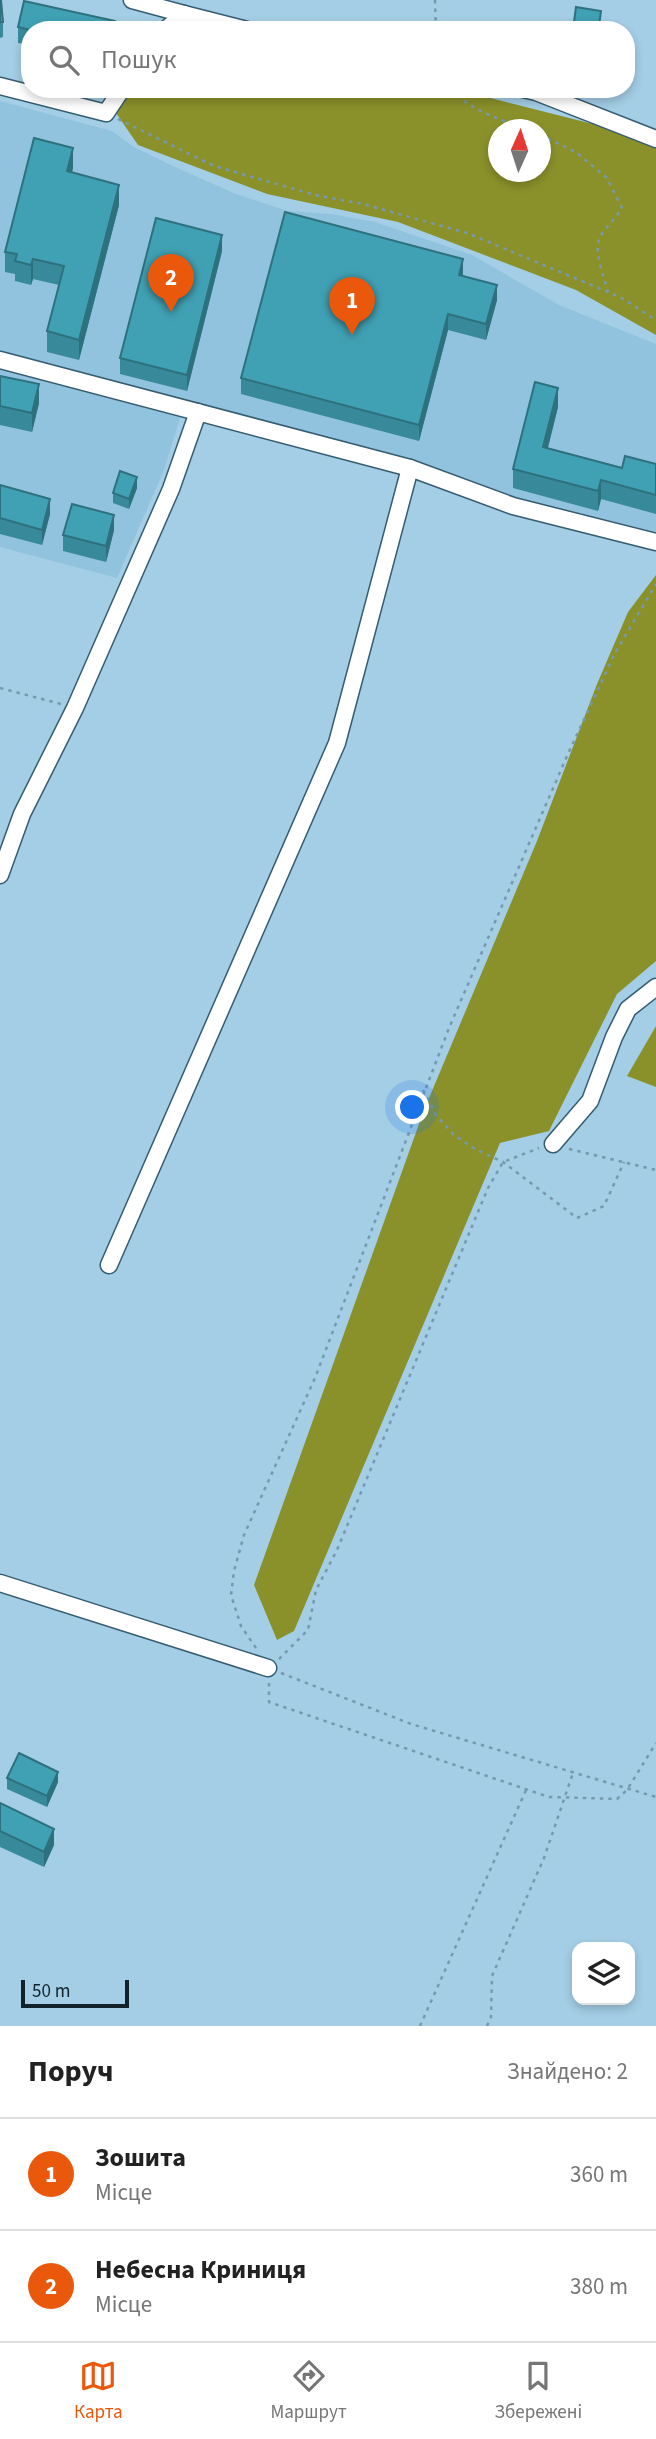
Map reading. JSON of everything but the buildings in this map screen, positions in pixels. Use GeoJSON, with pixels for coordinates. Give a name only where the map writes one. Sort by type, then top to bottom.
{"type":"FeatureCollection","features":[{"type":"Feature","properties":{"kind":"street"},"geometry":{"type":"LineString","coordinates":[[132,0],[212,21]]}},
{"type":"Feature","properties":{"kind":"street"},"geometry":{"type":"LineString","coordinates":[[176,21],[184,14]]}},
{"type":"Feature","properties":{"kind":"street"},"geometry":{"type":"LineString","coordinates":[[0,86],[21,91]]}},
{"type":"Feature","properties":{"kind":"street"},"geometry":{"type":"LineString","coordinates":[[47,98],[106,113],[116,98]]}},
{"type":"Feature","properties":{"kind":"street"},"geometry":{"type":"LineString","coordinates":[[551,98],[656,139]]}},
{"type":"Feature","properties":{"kind":"street"},"geometry":{"type":"LineString","coordinates":[[0,360],[410,468],[513,506],[656,542]]}},
{"type":"Feature","properties":{"kind":"street"},"geometry":{"type":"LineString","coordinates":[[0,875],[22,814],[75,708],[171,489],[198,412]]}},
{"type":"Feature","properties":{"kind":"street"},"geometry":{"type":"LineString","coordinates":[[109,1265],[337,743],[410,468]]}},
{"type":"Feature","properties":{"kind":"street"},"geometry":{"type":"LineString","coordinates":[[553,1144],[590,1101],[614,1037],[628,1009],[656,987]]}},
{"type":"Feature","properties":{"kind":"street"},"geometry":{"type":"LineString","coordinates":[[0,1583],[268,1668]]}},
{"type":"Feature","properties":{"kind":"path"},"geometry":{"type":"LineString","coordinates":[[435,0],[436,21]]}},
{"type":"Feature","properties":{"kind":"path"},"geometry":{"type":"LineString","coordinates":[[459,98],[501,119]]}},
{"type":"Feature","properties":{"kind":"path"},"geometry":{"type":"LineString","coordinates":[[106,113],[214,166],[315,195],[363,204],[467,233],[608,292],[656,320]]}},
{"type":"Feature","properties":{"kind":"path"},"geometry":{"type":"LineString","coordinates":[[551,140],[576,152],[607,178],[622,208],[613,223],[599,237],[598,251],[608,292]]}},
{"type":"Feature","properties":{"kind":"path"},"geometry":{"type":"LineString","coordinates":[[656,584],[614,655],[567,755],[423,1090],[315,1378],[244,1535],[234,1570],[231,1595],[241,1626],[268,1668],[269,1702],[549,1797],[617,1800],[627,1790],[656,1743]]}},
{"type":"Feature","properties":{"kind":"path"},"geometry":{"type":"LineString","coordinates":[[0,688],[75,708]]}},
{"type":"Feature","properties":{"kind":"path"},"geometry":{"type":"LineString","coordinates":[[423,1090],[436,1115],[454,1135],[475,1149],[503,1162],[578,1218],[604,1206],[624,1161]]}},
{"type":"Feature","properties":{"kind":"path"},"geometry":{"type":"LineString","coordinates":[[268,1668],[308,1630],[316,1590],[337,1550],[488,1188],[503,1162],[553,1144],[656,1170]]}},
{"type":"Feature","properties":{"kind":"path"},"geometry":{"type":"LineString","coordinates":[[268,1668],[411,1724],[656,1797]]}},
{"type":"Feature","properties":{"kind":"path"},"geometry":{"type":"LineString","coordinates":[[487,2026],[491,2017],[492,1976],[544,1858],[573,1773]]}},
{"type":"Feature","properties":{"kind":"path"},"geometry":{"type":"LineString","coordinates":[[420,2026],[527,1788]]}},
{"type":"Feature","properties":{"kind":"shaded area"},"geometry":{"type":"Polygon","coordinates":[[[123,98],[490,98],[656,140],[656,335],[576,290],[398,222],[267,194],[138,145],[114,110],[123,98]]]}},
{"type":"Feature","properties":{"kind":"shaded area"},"geometry":{"type":"Polygon","coordinates":[[[0,101],[112,131],[134,147],[173,166],[236,194],[288,211],[331,214],[375,222],[472,255],[559,305],[656,344],[656,534],[508,498],[500,508],[385,470],[181,415],[164,470],[117,578],[0,547],[0,101]]]}},
{"type":"Feature","properties":{"kind":"shaded area"},"geometry":{"type":"Polygon","coordinates":[[[656,575],[656,961],[617,994],[549,1131],[500,1143],[294,1631],[277,1640],[254,1585],[424,1110],[537,841],[597,684],[628,612],[656,575]]]}},
{"type":"Feature","properties":{"kind":"shaded area"},"geometry":{"type":"Polygon","coordinates":[[[656,1026],[656,1087],[627,1076],[656,1026]]]}},
{"type":"Feature","properties":{"kind":"place","name":"Небесна Криниця"},"geometry":{"type":"Point","coordinates":[171,312]}},
{"type":"Feature","properties":{"kind":"place","name":"Зошита"},"geometry":{"type":"Point","coordinates":[352,335]}}]}
